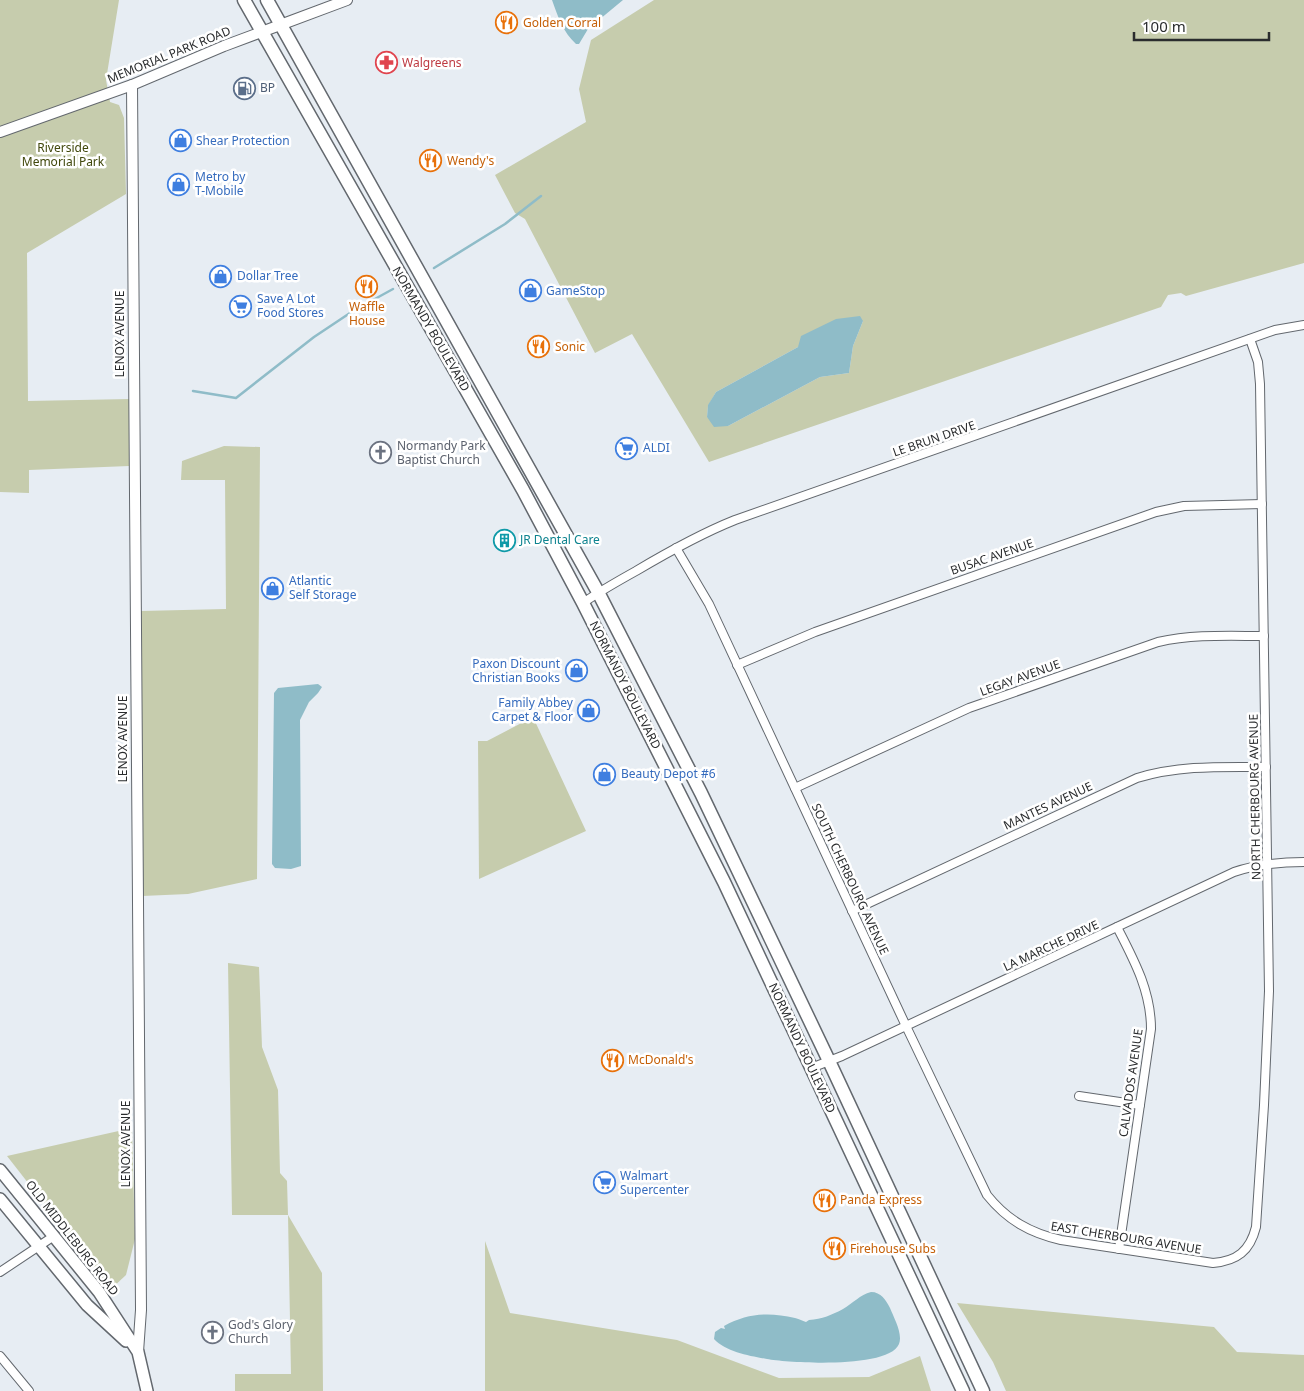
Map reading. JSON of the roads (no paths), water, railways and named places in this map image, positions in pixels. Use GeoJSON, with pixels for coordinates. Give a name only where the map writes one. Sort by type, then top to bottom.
{"type":"FeatureCollection","features":[{"type":"Feature","properties":{"kind":"main road","name":"NORMANDY BOULEVARD"},"geometry":{"type":"LineString","coordinates":[[244,0],[523,490],[584,603],[724,882],[963,1391]]}},
{"type":"Feature","properties":{"kind":"main road","name":"NORMANDY BOULEVARD"},"geometry":{"type":"LineString","coordinates":[[267,0],[598,592],[701,793],[983,1391]]}},
{"type":"Feature","properties":{"kind":"main road","name":"OLD MIDDLEBURG ROAD"},"geometry":{"type":"LineString","coordinates":[[0,1170],[99,1292],[138,1352]]}},
{"type":"Feature","properties":{"kind":"main road"},"geometry":{"type":"LineString","coordinates":[[0,1198],[86,1305],[138,1352]]}},
{"type":"Feature","properties":{"kind":"main road","name":"LENOX AVENUE"},"geometry":{"type":"LineString","coordinates":[[138,1352],[147,1391]]}},
{"type":"Feature","properties":{"kind":"street","name":"MEMORIAL PARK ROAD"},"geometry":{"type":"LineString","coordinates":[[0,132],[132,85],[281,24],[347,0]]}},
{"type":"Feature","properties":{"kind":"street","name":"LENOX AVENUE"},"geometry":{"type":"LineString","coordinates":[[132,85],[141,1310],[138,1352]]}},
{"type":"Feature","properties":{"kind":"street","name":"LE BRUN DRIVE"},"geometry":{"type":"LineString","coordinates":[[584,603],[598,592],[676,548],[708,531],[735,520],[1274,330],[1304,325]]}},
{"type":"Feature","properties":{"kind":"street","name":"NORTH CHERBOURG AVENUE"},"geometry":{"type":"LineString","coordinates":[[1243,1252],[1253,1238],[1256,1227],[1269,991],[1260,384],[1258,362],[1250,339]]}},
{"type":"Feature","properties":{"kind":"street","name":"BUSAC AVENUE"},"geometry":{"type":"LineString","coordinates":[[737,665],[815,632],[1156,512],[1184,506],[1262,504]]}},
{"type":"Feature","properties":{"kind":"street","name":"SOUTH CHERBOURG AVENUE"},"geometry":{"type":"LineString","coordinates":[[676,548],[709,604],[981,1186],[1006,1216]]}},
{"type":"Feature","properties":{"kind":"street","name":"LEGAY AVENUE"},"geometry":{"type":"LineString","coordinates":[[795,788],[969,708],[1158,642],[1200,636],[1264,636]]}},
{"type":"Feature","properties":{"kind":"street","name":"MANTES AVENUE"},"geometry":{"type":"LineString","coordinates":[[852,911],[1119,785],[1138,778],[1182,768],[1266,767]]}},
{"type":"Feature","properties":{"kind":"street","name":"LA MARCHE DRIVE"},"geometry":{"type":"LineString","coordinates":[[812,1068],[906,1026],[1234,872],[1267,864],[1304,862]]}},
{"type":"Feature","properties":{"kind":"street","name":"CALVADOS AVENUE"},"geometry":{"type":"LineString","coordinates":[[1118,927],[1141,976],[1151,1011],[1150,1042],[1119,1249]]}},
{"type":"Feature","properties":{"kind":"street"},"geometry":{"type":"LineString","coordinates":[[1079,1096],[1140,1105]]}},
{"type":"Feature","properties":{"kind":"street","name":"EAST CHERBOURG AVENUE"},"geometry":{"type":"LineString","coordinates":[[1006,1216],[1030,1231],[1045,1236],[1119,1249],[1213,1263],[1226,1262],[1236,1258],[1243,1252]]}},
{"type":"Feature","properties":{"kind":"street"},"geometry":{"type":"LineString","coordinates":[[0,1272],[54,1236]]}},
{"type":"Feature","properties":{"kind":"street"},"geometry":{"type":"LineString","coordinates":[[0,1356],[29,1391]]}},
{"type":"Feature","properties":{"kind":"water"},"geometry":{"type":"Polygon","coordinates":[[[552,0],[623,0],[588,29],[579,44],[576,44],[564,29],[552,0]]]}},
{"type":"Feature","properties":{"kind":"water"},"geometry":{"type":"Polygon","coordinates":[[[860,316],[863,321],[853,346],[849,373],[820,377],[728,426],[714,427],[707,417],[708,405],[716,392],[798,347],[801,336],[836,319],[860,316]]]}},
{"type":"Feature","properties":{"kind":"water"},"geometry":{"type":"Polygon","coordinates":[[[318,684],[322,687],[309,702],[300,720],[301,866],[291,869],[275,868],[272,864],[274,693],[278,688],[318,684]]]}},
{"type":"Feature","properties":{"kind":"water"},"geometry":{"type":"Polygon","coordinates":[[[871,1292],[880,1295],[887,1302],[896,1321],[900,1336],[899,1344],[891,1352],[877,1357],[859,1361],[816,1363],[779,1361],[739,1353],[725,1347],[714,1339],[715,1332],[721,1328],[725,1329],[724,1326],[742,1318],[767,1314],[795,1318],[806,1322],[835,1313],[871,1292]]]}},
{"type":"Feature","properties":{"kind":"waterway"},"geometry":{"type":"LineString","coordinates":[[434,268],[505,224],[541,196]]}},
{"type":"Feature","properties":{"kind":"waterway"},"geometry":{"type":"LineString","coordinates":[[193,391],[236,398],[314,337],[353,311],[393,289]]}},
{"type":"Feature","properties":{"kind":"place","name":"Golden Corral"},"geometry":{"type":"Point","coordinates":[507,23]}},
{"type":"Feature","properties":{"kind":"place","name":"Walgreens"},"geometry":{"type":"Point","coordinates":[386,63]}},
{"type":"Feature","properties":{"kind":"place","name":"BP"},"geometry":{"type":"Point","coordinates":[244,88]}},
{"type":"Feature","properties":{"kind":"place","name":"Shear Protection"},"geometry":{"type":"Point","coordinates":[180,141]}},
{"type":"Feature","properties":{"kind":"place","name":"Wendy's"},"geometry":{"type":"Point","coordinates":[431,161]}},
{"type":"Feature","properties":{"kind":"place","name":"Metro by T-Mobile"},"geometry":{"type":"Point","coordinates":[179,184]}},
{"type":"Feature","properties":{"kind":"place","name":"Dollar Tree"},"geometry":{"type":"Point","coordinates":[221,276]}},
{"type":"Feature","properties":{"kind":"place","name":"Waffle House"},"geometry":{"type":"Point","coordinates":[367,286]}},
{"type":"Feature","properties":{"kind":"place","name":"GameStop"},"geometry":{"type":"Point","coordinates":[530,291]}},
{"type":"Feature","properties":{"kind":"place","name":"Save A Lot Food Stores"},"geometry":{"type":"Point","coordinates":[241,306]}},
{"type":"Feature","properties":{"kind":"place","name":"Sonic"},"geometry":{"type":"Point","coordinates":[539,347]}},
{"type":"Feature","properties":{"kind":"place","name":"ALDI"},"geometry":{"type":"Point","coordinates":[627,448]}},
{"type":"Feature","properties":{"kind":"place","name":"Normandy Park Baptist Church"},"geometry":{"type":"Point","coordinates":[381,453]}},
{"type":"Feature","properties":{"kind":"place","name":"JR Dental Care"},"geometry":{"type":"Point","coordinates":[504,540]}},
{"type":"Feature","properties":{"kind":"place","name":"Atlantic Self Storage"},"geometry":{"type":"Point","coordinates":[273,588]}},
{"type":"Feature","properties":{"kind":"place","name":"Paxon Discount Christian Books"},"geometry":{"type":"Point","coordinates":[576,671]}},
{"type":"Feature","properties":{"kind":"place","name":"Family Abbey Carpet & Floor"},"geometry":{"type":"Point","coordinates":[589,710]}},
{"type":"Feature","properties":{"kind":"place","name":"Beauty Depot #6"},"geometry":{"type":"Point","coordinates":[605,774]}},
{"type":"Feature","properties":{"kind":"place","name":"McDonald's"},"geometry":{"type":"Point","coordinates":[612,1060]}},
{"type":"Feature","properties":{"kind":"place","name":"Walmart Supercenter"},"geometry":{"type":"Point","coordinates":[604,1183]}},
{"type":"Feature","properties":{"kind":"place","name":"Panda Express"},"geometry":{"type":"Point","coordinates":[824,1200]}},
{"type":"Feature","properties":{"kind":"place","name":"Firehouse Subs"},"geometry":{"type":"Point","coordinates":[834,1249]}},
{"type":"Feature","properties":{"kind":"place","name":"God's Glory Church"},"geometry":{"type":"Point","coordinates":[212,1332]}},
{"type":"Feature","properties":{"kind":"park label","name":"Riverside Memorial Park"},"geometry":{"type":"Point","coordinates":[63,155]}}]}
